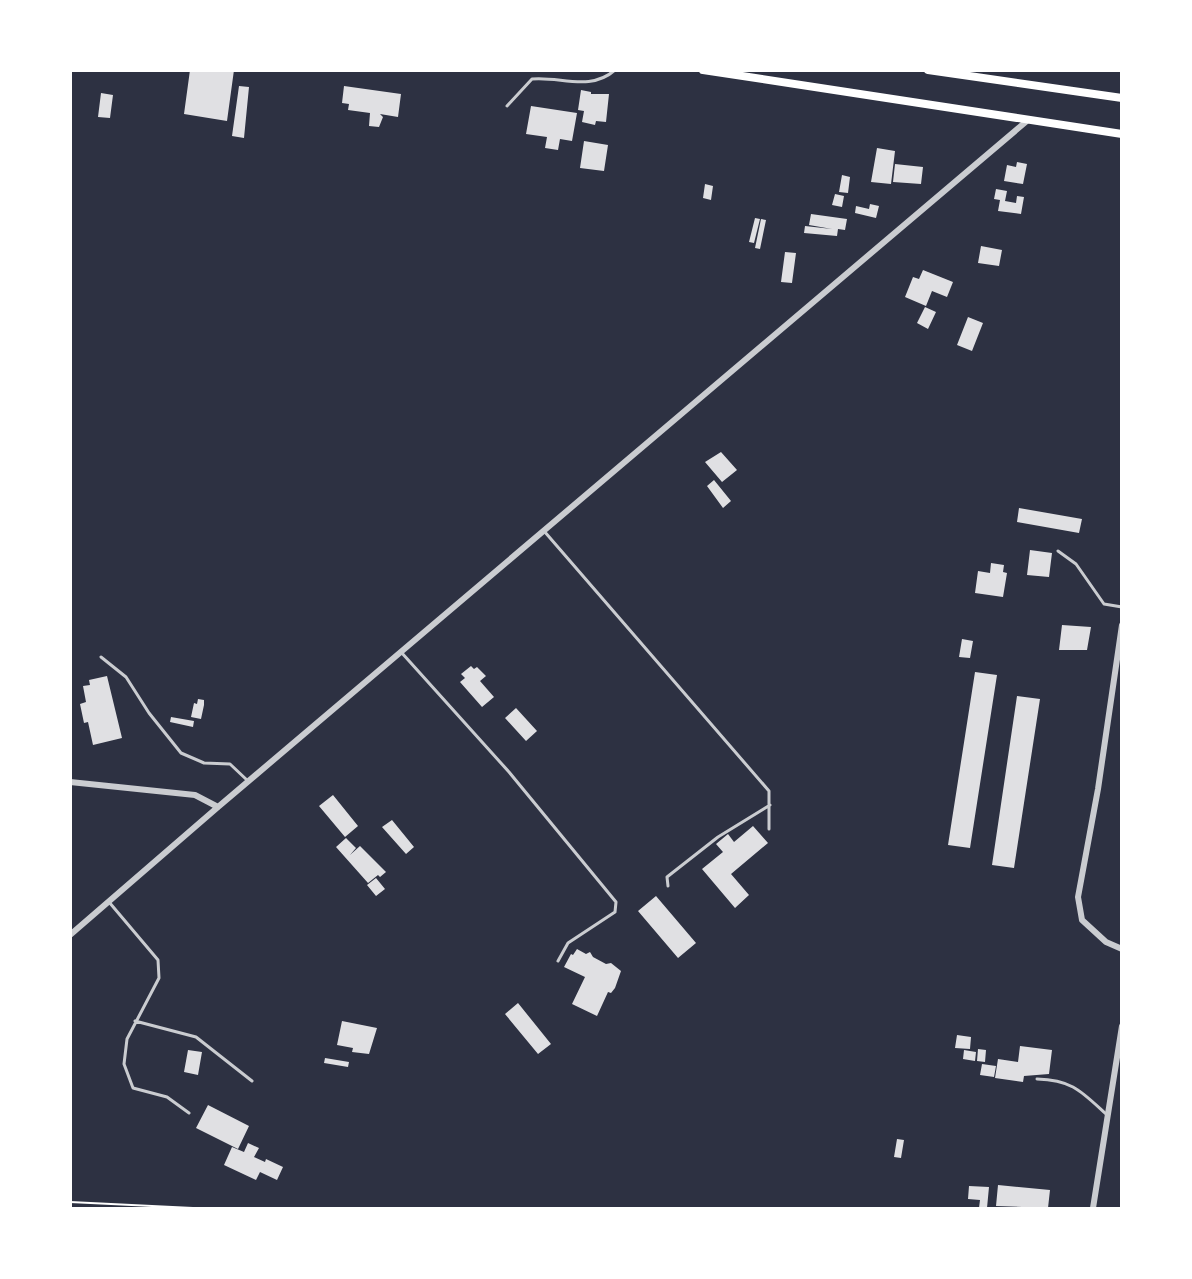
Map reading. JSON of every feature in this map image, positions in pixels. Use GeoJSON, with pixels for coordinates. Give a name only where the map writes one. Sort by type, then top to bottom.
{"type":"FeatureCollection","features":[{"type":"Feature","properties":{"kind":"main road"},"geometry":{"type":"LineString","coordinates":[[703,70],[1122,134]]}},
{"type":"Feature","properties":{"kind":"main road"},"geometry":{"type":"LineString","coordinates":[[928,70],[1122,98]]}},
{"type":"Feature","properties":{"kind":"street"},"geometry":{"type":"LineString","coordinates":[[70,935],[248,781],[1028,120]]}},
{"type":"Feature","properties":{"kind":"street"},"geometry":{"type":"LineString","coordinates":[[1122,625],[1098,789],[1078,897],[1082,920],[1106,942],[1122,949]]}},
{"type":"Feature","properties":{"kind":"street"},"geometry":{"type":"LineString","coordinates":[[70,782],[195,795],[218,807]]}},
{"type":"Feature","properties":{"kind":"street"},"geometry":{"type":"LineString","coordinates":[[1093,1209],[1106,1114],[1122,1026]]}},
{"type":"Feature","properties":{"kind":"lane"},"geometry":{"type":"LineString","coordinates":[[507,106],[532,79],[547,77],[571,84],[591,82],[615,70]]}},
{"type":"Feature","properties":{"kind":"lane"},"geometry":{"type":"LineString","coordinates":[[544,531],[769,791],[771,805],[769,829]]}},
{"type":"Feature","properties":{"kind":"lane"},"geometry":{"type":"LineString","coordinates":[[1058,550],[1076,564],[1104,604],[1122,607]]}},
{"type":"Feature","properties":{"kind":"lane"},"geometry":{"type":"LineString","coordinates":[[401,652],[509,772],[616,902],[615,912],[568,943],[558,961]]}},
{"type":"Feature","properties":{"kind":"lane"},"geometry":{"type":"LineString","coordinates":[[101,657],[126,677],[149,713],[181,753],[204,763],[230,764],[248,781]]}},
{"type":"Feature","properties":{"kind":"lane"},"geometry":{"type":"LineString","coordinates":[[668,886],[667,878],[718,837],[771,805]]}},
{"type":"Feature","properties":{"kind":"lane"},"geometry":{"type":"LineString","coordinates":[[109,902],[158,960],[159,978],[127,1039],[124,1064],[133,1088],[167,1097],[189,1113]]}},
{"type":"Feature","properties":{"kind":"lane"},"geometry":{"type":"LineString","coordinates":[[135,1021],[196,1037],[252,1081]]}},
{"type":"Feature","properties":{"kind":"lane"},"geometry":{"type":"LineString","coordinates":[[1037,1079],[1061,1080],[1087,1096],[1106,1114]]}},
{"type":"Feature","properties":{"kind":"path"},"geometry":{"type":"LineString","coordinates":[[70,1202],[193,1209]]}},
{"type":"Feature","properties":{"kind":"building"},"geometry":{"type":"Polygon","coordinates":[[[190,70],[234,70],[227,121],[184,114],[190,70]]]}},
{"type":"Feature","properties":{"kind":"building"},"geometry":{"type":"Polygon","coordinates":[[[239,86],[249,87],[244,138],[232,136],[239,86]]]}},
{"type":"Feature","properties":{"kind":"building"},"geometry":{"type":"Polygon","coordinates":[[[344,86],[401,94],[398,117],[380,114],[383,117],[379,127],[369,126],[370,113],[348,110],[349,104],[342,103],[344,86]]]}},
{"type":"Feature","properties":{"kind":"building"},"geometry":{"type":"Polygon","coordinates":[[[581,90],[591,92],[591,94],[609,94],[606,122],[596,121],[595,125],[582,122],[584,111],[578,110],[581,90]]]}},
{"type":"Feature","properties":{"kind":"building"},"geometry":{"type":"Polygon","coordinates":[[[101,93],[113,95],[110,118],[98,117],[101,93]]]}},
{"type":"Feature","properties":{"kind":"building"},"geometry":{"type":"Polygon","coordinates":[[[531,106],[577,113],[572,141],[560,139],[558,150],[545,148],[547,137],[526,134],[531,106]]]}},
{"type":"Feature","properties":{"kind":"building"},"geometry":{"type":"Polygon","coordinates":[[[584,141],[608,145],[604,171],[580,168],[584,141]]]}},
{"type":"Feature","properties":{"kind":"building"},"geometry":{"type":"Polygon","coordinates":[[[877,148],[895,151],[891,184],[871,182],[877,148]]]}},
{"type":"Feature","properties":{"kind":"building"},"geometry":{"type":"Polygon","coordinates":[[[1017,162],[1027,164],[1023,184],[1004,181],[1007,165],[1016,167],[1017,162]]]}},
{"type":"Feature","properties":{"kind":"building"},"geometry":{"type":"Polygon","coordinates":[[[895,164],[923,167],[921,184],[893,182],[895,164]]]}},
{"type":"Feature","properties":{"kind":"building"},"geometry":{"type":"Polygon","coordinates":[[[842,175],[850,177],[848,193],[839,192],[842,175]]]}},
{"type":"Feature","properties":{"kind":"building"},"geometry":{"type":"Polygon","coordinates":[[[705,184],[713,186],[711,200],[703,198],[705,184]]]}},
{"type":"Feature","properties":{"kind":"building"},"geometry":{"type":"Polygon","coordinates":[[[996,189],[1007,191],[1005,201],[1016,203],[1017,196],[1024,197],[1021,214],[998,211],[1000,200],[994,199],[996,189]]]}},
{"type":"Feature","properties":{"kind":"building"},"geometry":{"type":"Polygon","coordinates":[[[835,194],[844,196],[842,207],[832,205],[835,194]]]}},
{"type":"Feature","properties":{"kind":"building"},"geometry":{"type":"Polygon","coordinates":[[[870,204],[879,206],[876,218],[855,213],[856,206],[869,209],[870,204]]]}},
{"type":"Feature","properties":{"kind":"building"},"geometry":{"type":"Polygon","coordinates":[[[811,214],[847,219],[845,230],[838,229],[837,236],[804,233],[805,226],[832,229],[809,225],[811,214]]]}},
{"type":"Feature","properties":{"kind":"building"},"geometry":{"type":"Polygon","coordinates":[[[755,218],[760,219],[754,243],[749,242],[755,218]]]}},
{"type":"Feature","properties":{"kind":"building"},"geometry":{"type":"Polygon","coordinates":[[[761,219],[766,220],[760,249],[755,248],[761,219]]]}},
{"type":"Feature","properties":{"kind":"building"},"geometry":{"type":"Polygon","coordinates":[[[981,246],[1002,250],[999,266],[978,263],[981,246]]]}},
{"type":"Feature","properties":{"kind":"building"},"geometry":{"type":"Polygon","coordinates":[[[785,252],[796,253],[792,283],[781,282],[785,252]]]}},
{"type":"Feature","properties":{"kind":"building"},"geometry":{"type":"Polygon","coordinates":[[[923,270],[953,282],[947,297],[932,291],[926,306],[905,297],[913,277],[919,279],[923,270]]]}},
{"type":"Feature","properties":{"kind":"building"},"geometry":{"type":"Polygon","coordinates":[[[925,307],[936,312],[928,329],[917,323],[925,307]]]}},
{"type":"Feature","properties":{"kind":"building"},"geometry":{"type":"Polygon","coordinates":[[[968,317],[983,323],[972,351],[957,345],[968,317]]]}},
{"type":"Feature","properties":{"kind":"building"},"geometry":{"type":"Polygon","coordinates":[[[721,452],[737,470],[722,482],[705,462],[721,452]]]}},
{"type":"Feature","properties":{"kind":"building"},"geometry":{"type":"Polygon","coordinates":[[[714,480],[731,501],[723,508],[707,486],[714,480]]]}},
{"type":"Feature","properties":{"kind":"building"},"geometry":{"type":"Polygon","coordinates":[[[1019,508],[1082,519],[1079,533],[1017,522],[1019,508]]]}},
{"type":"Feature","properties":{"kind":"building"},"geometry":{"type":"Polygon","coordinates":[[[1030,550],[1052,553],[1049,577],[1027,575],[1030,550]]]}},
{"type":"Feature","properties":{"kind":"building"},"geometry":{"type":"Polygon","coordinates":[[[991,563],[1004,565],[1003,572],[1007,573],[1003,597],[975,593],[978,571],[990,573],[991,563]]]}},
{"type":"Feature","properties":{"kind":"building"},"geometry":{"type":"Polygon","coordinates":[[[1062,625],[1091,627],[1087,650],[1059,650],[1062,625]]]}},
{"type":"Feature","properties":{"kind":"building"},"geometry":{"type":"Polygon","coordinates":[[[962,639],[973,641],[970,658],[959,657],[962,639]]]}},
{"type":"Feature","properties":{"kind":"building"},"geometry":{"type":"Polygon","coordinates":[[[471,666],[474,669],[477,667],[486,676],[480,681],[494,697],[482,707],[460,682],[465,678],[461,674],[471,666]]]}},
{"type":"Feature","properties":{"kind":"building"},"geometry":{"type":"Polygon","coordinates":[[[975,672],[997,675],[970,848],[948,845],[975,672]]]}},
{"type":"Feature","properties":{"kind":"building"},"geometry":{"type":"Polygon","coordinates":[[[107,676],[122,738],[93,745],[88,722],[84,723],[80,704],[86,702],[83,686],[90,685],[89,680],[107,676]]]}},
{"type":"Feature","properties":{"kind":"building"},"geometry":{"type":"Polygon","coordinates":[[[1017,696],[1040,699],[1014,868],[992,865],[1017,696]]]}},
{"type":"Feature","properties":{"kind":"building"},"geometry":{"type":"Polygon","coordinates":[[[198,699],[204,700],[201,719],[191,717],[194,703],[197,704],[198,699]]]}},
{"type":"Feature","properties":{"kind":"building"},"geometry":{"type":"Polygon","coordinates":[[[516,708],[537,731],[526,741],[505,718],[516,708]]]}},
{"type":"Feature","properties":{"kind":"building"},"geometry":{"type":"Polygon","coordinates":[[[171,717],[194,721],[193,727],[170,722],[171,717]]]}},
{"type":"Feature","properties":{"kind":"building"},"geometry":{"type":"Polygon","coordinates":[[[333,795],[358,826],[345,837],[319,806],[333,795]]]}},
{"type":"Feature","properties":{"kind":"building"},"geometry":{"type":"Polygon","coordinates":[[[392,820],[414,847],[406,854],[382,827],[392,820]]]}},
{"type":"Feature","properties":{"kind":"building"},"geometry":{"type":"Polygon","coordinates":[[[753,826],[768,843],[731,874],[749,895],[735,908],[702,869],[723,852],[716,844],[728,834],[734,842],[753,826]]]}},
{"type":"Feature","properties":{"kind":"building"},"geometry":{"type":"Polygon","coordinates":[[[346,838],[356,848],[350,855],[360,846],[386,872],[368,883],[336,847],[346,838]]]}},
{"type":"Feature","properties":{"kind":"building"},"geometry":{"type":"Polygon","coordinates":[[[376,878],[385,889],[376,896],[367,885],[376,878]]]}},
{"type":"Feature","properties":{"kind":"building"},"geometry":{"type":"Polygon","coordinates":[[[656,896],[696,943],[678,958],[638,911],[656,896]]]}},
{"type":"Feature","properties":{"kind":"building"},"geometry":{"type":"Polygon","coordinates":[[[577,949],[586,954],[590,952],[593,957],[606,964],[611,963],[621,971],[615,988],[611,993],[608,992],[597,1016],[572,1004],[585,977],[564,967],[571,954],[573,955],[577,949]]]}},
{"type":"Feature","properties":{"kind":"building"},"geometry":{"type":"Polygon","coordinates":[[[518,1003],[551,1044],[538,1054],[505,1014],[518,1003]]]}},
{"type":"Feature","properties":{"kind":"building"},"geometry":{"type":"Polygon","coordinates":[[[342,1021],[377,1028],[369,1054],[352,1052],[353,1048],[337,1045],[342,1021]]]}},
{"type":"Feature","properties":{"kind":"building"},"geometry":{"type":"Polygon","coordinates":[[[957,1035],[971,1037],[970,1049],[955,1048],[957,1035]]]}},
{"type":"Feature","properties":{"kind":"building"},"geometry":{"type":"Polygon","coordinates":[[[1020,1046],[1052,1050],[1049,1074],[1024,1076],[1023,1082],[995,1078],[998,1059],[1018,1062],[1020,1046]]]}},
{"type":"Feature","properties":{"kind":"building"},"geometry":{"type":"Polygon","coordinates":[[[978,1049],[986,1050],[985,1062],[977,1061],[978,1049]]]}},
{"type":"Feature","properties":{"kind":"building"},"geometry":{"type":"Polygon","coordinates":[[[188,1050],[202,1052],[198,1075],[184,1072],[188,1050]]]}},
{"type":"Feature","properties":{"kind":"building"},"geometry":{"type":"Polygon","coordinates":[[[964,1050],[976,1052],[975,1061],[963,1059],[964,1050]]]}},
{"type":"Feature","properties":{"kind":"building"},"geometry":{"type":"Polygon","coordinates":[[[325,1058],[349,1062],[348,1067],[324,1063],[325,1058]]]}},
{"type":"Feature","properties":{"kind":"building"},"geometry":{"type":"Polygon","coordinates":[[[982,1064],[996,1066],[994,1077],[980,1075],[982,1064]]]}},
{"type":"Feature","properties":{"kind":"building"},"geometry":{"type":"Polygon","coordinates":[[[208,1105],[249,1126],[238,1149],[196,1128],[208,1105]]]}},
{"type":"Feature","properties":{"kind":"building"},"geometry":{"type":"Polygon","coordinates":[[[897,1139],[904,1140],[901,1158],[894,1157],[897,1139]]]}},
{"type":"Feature","properties":{"kind":"building"},"geometry":{"type":"Polygon","coordinates":[[[248,1143],[259,1148],[254,1157],[265,1162],[266,1159],[283,1167],[277,1180],[260,1172],[256,1180],[224,1165],[232,1147],[244,1152],[248,1143]]]}},
{"type":"Feature","properties":{"kind":"building"},"geometry":{"type":"Polygon","coordinates":[[[998,1185],[1050,1190],[1048,1208],[996,1206],[998,1185]]]}},
{"type":"Feature","properties":{"kind":"building"},"geometry":{"type":"Polygon","coordinates":[[[969,1186],[989,1187],[987,1208],[979,1208],[980,1200],[968,1199],[969,1186]]]}}]}
